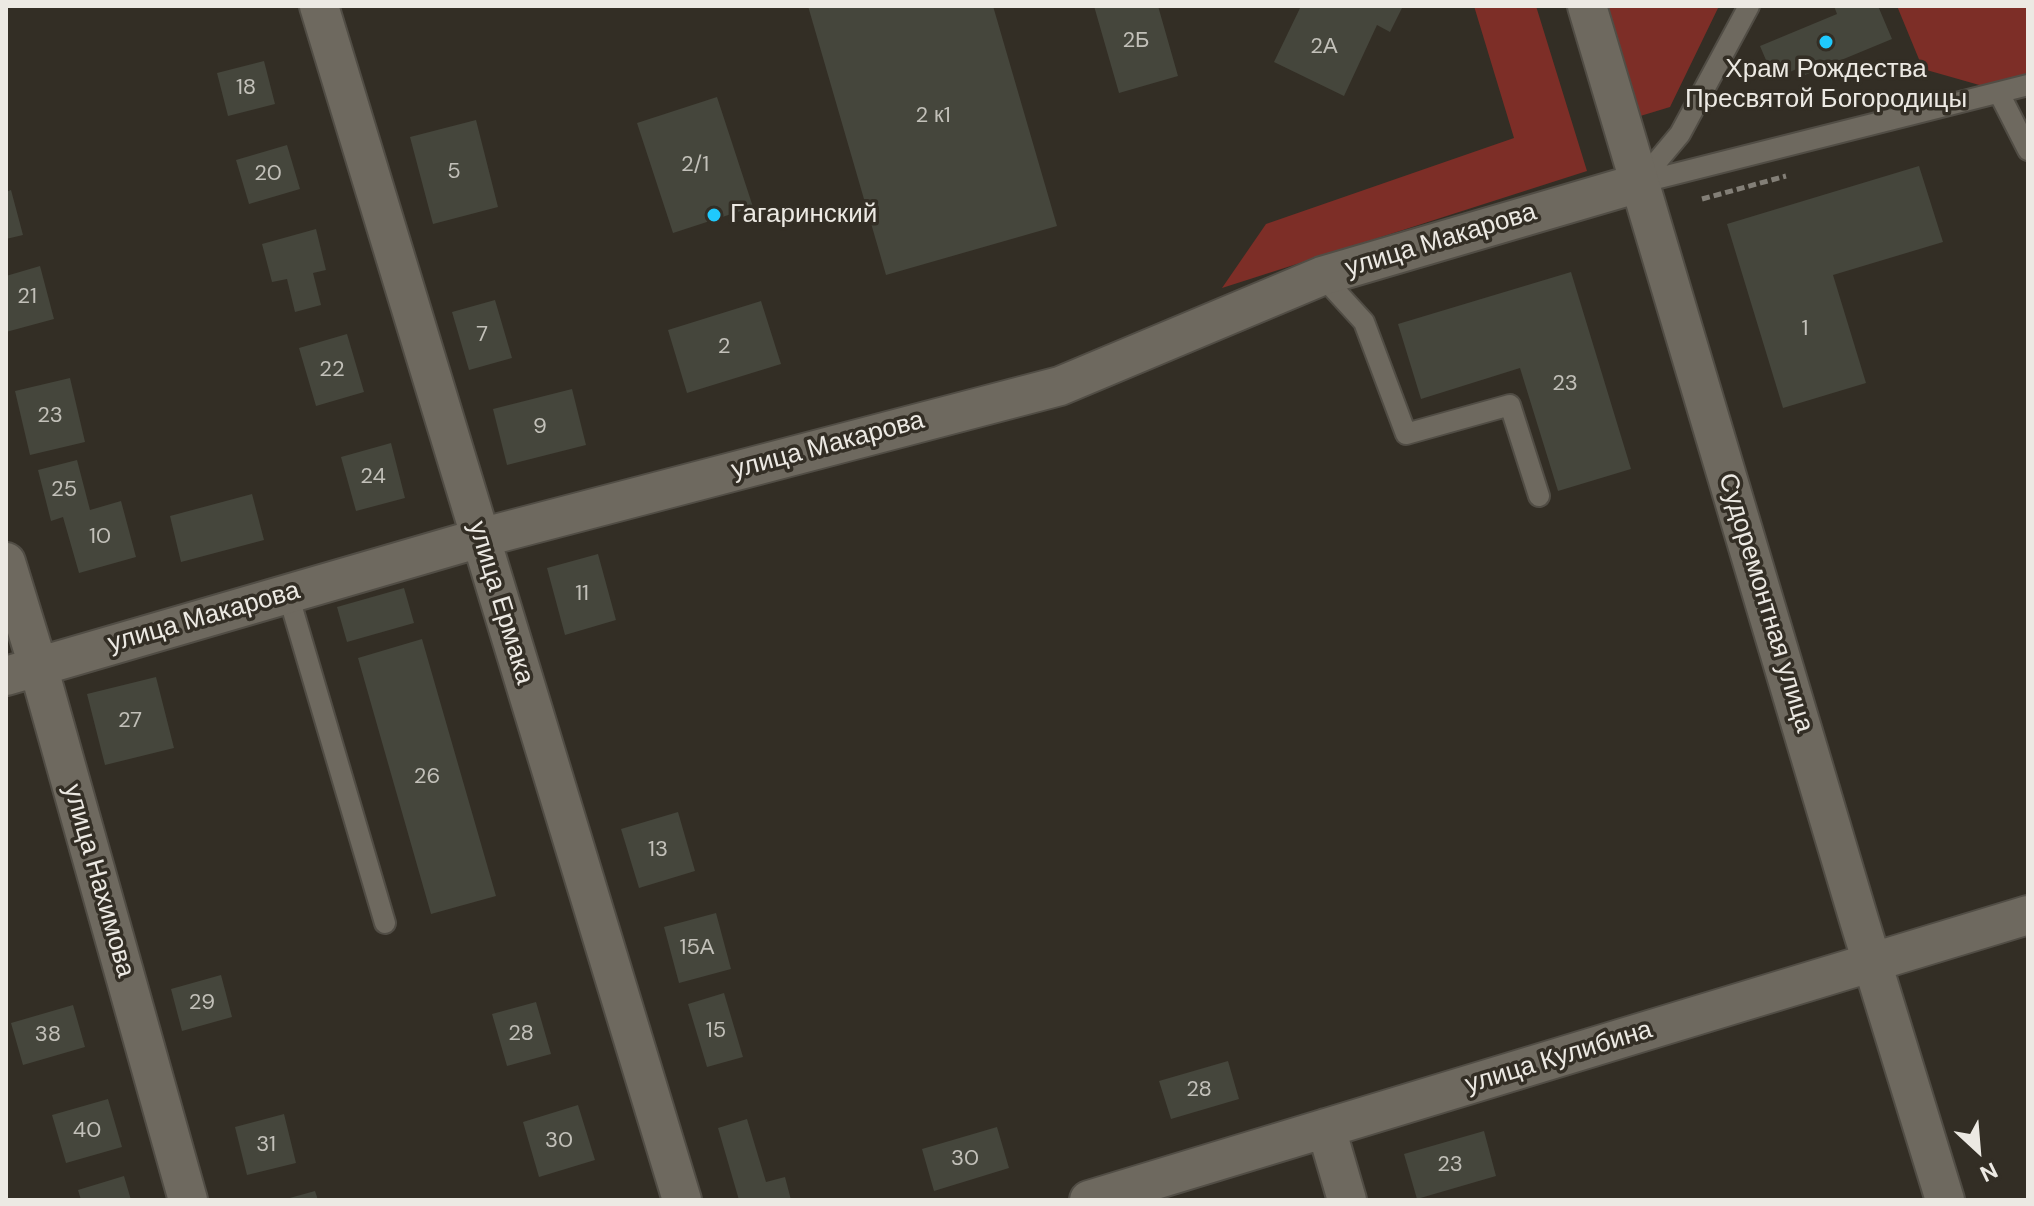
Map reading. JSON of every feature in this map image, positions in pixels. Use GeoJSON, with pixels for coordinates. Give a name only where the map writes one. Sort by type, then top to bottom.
{"type":"FeatureCollection","features":[{"type":"Feature","properties":{"kind":"street","name":"улица Ермака"},"geometry":{"type":"LineString","coordinates":[[319,6],[682,1200]]}},
{"type":"Feature","properties":{"kind":"street","name":"Судоремонтная улица"},"geometry":{"type":"LineString","coordinates":[[1587,6],[1945,1200]]}},
{"type":"Feature","properties":{"kind":"street","name":"улица Макарова"},"geometry":{"type":"LineString","coordinates":[[22,671],[480,538],[1060,386],[1322,276],[1639,183]]}},
{"type":"Feature","properties":{"kind":"street","name":"улица Нахимова"},"geometry":{"type":"LineString","coordinates":[[6,562],[22,671],[188,1200]]}},
{"type":"Feature","properties":{"kind":"street","name":"улица Кулибина"},"geometry":{"type":"LineString","coordinates":[[1089,1200],[2028,915]]}},
{"type":"Feature","properties":{"kind":"street"},"geometry":{"type":"LineString","coordinates":[[1326,1128],[1347,1200]]}},
{"type":"Feature","properties":{"kind":"lane"},"geometry":{"type":"LineString","coordinates":[[1639,183],[1680,134],[1749,6]]}},
{"type":"Feature","properties":{"kind":"lane"},"geometry":{"type":"LineString","coordinates":[[1639,183],[2028,85]]}},
{"type":"Feature","properties":{"kind":"lane"},"geometry":{"type":"LineString","coordinates":[[1999,93],[2028,150]]}},
{"type":"Feature","properties":{"kind":"lane"},"geometry":{"type":"LineString","coordinates":[[1322,276],[1364,322],[1406,434],[1510,405],[1539,496]]}},
{"type":"Feature","properties":{"kind":"lane"},"geometry":{"type":"LineString","coordinates":[[288,594],[385,923]]}},
{"type":"Feature","properties":{"kind":"shaded area"},"geometry":{"type":"Polygon","coordinates":[[[1474,6],[1536,6],[1587,171],[1222,288],[1266,224],[1514,138],[1474,6]]]}},
{"type":"Feature","properties":{"kind":"shaded area"},"geometry":{"type":"Polygon","coordinates":[[[1608,6],[1719,6],[1670,107],[1637,117],[1608,6]]]}},
{"type":"Feature","properties":{"kind":"shaded area"},"geometry":{"type":"Polygon","coordinates":[[[1897,6],[2028,6],[2028,97],[1923,69],[1897,6]]]}},
{"type":"Feature","properties":{"kind":"building"},"geometry":{"type":"Polygon","coordinates":[[[808,6],[993,6],[1057,226],[886,275],[808,6]]]}},
{"type":"Feature","properties":{"kind":"building"},"geometry":{"type":"Polygon","coordinates":[[[1094,6],[1158,6],[1178,76],[1119,93],[1094,6]]]}},
{"type":"Feature","properties":{"kind":"building"},"geometry":{"type":"Polygon","coordinates":[[[1301,6],[1403,6],[1390,32],[1377,25],[1344,96],[1274,62],[1301,6]]]}},
{"type":"Feature","properties":{"kind":"building","name":"Храм Рождества Пресвятой Богородицы"},"geometry":{"type":"Polygon","coordinates":[[[1834,6],[1878,6],[1892,39],[1805,75],[1801,67],[1774,79],[1760,46],[1837,14],[1834,6]]]}},
{"type":"Feature","properties":{"kind":"building"},"geometry":{"type":"Polygon","coordinates":[[[264,61],[275,104],[228,116],[217,73],[264,61]]]}},
{"type":"Feature","properties":{"kind":"building"},"geometry":{"type":"Polygon","coordinates":[[[717,97],[753,207],[673,233],[637,123],[717,97]]]}},
{"type":"Feature","properties":{"kind":"building"},"geometry":{"type":"Polygon","coordinates":[[[476,120],[498,207],[433,224],[410,137],[476,120]]]}},
{"type":"Feature","properties":{"kind":"building"},"geometry":{"type":"Polygon","coordinates":[[[287,145],[300,189],[249,204],[236,160],[287,145]]]}},
{"type":"Feature","properties":{"kind":"building"},"geometry":{"type":"Polygon","coordinates":[[[1919,166],[1943,242],[1833,275],[1866,383],[1783,408],[1727,224],[1919,166]]]}},
{"type":"Feature","properties":{"kind":"building"},"geometry":{"type":"Polygon","coordinates":[[[11,190],[23,235],[6,239],[6,192],[11,190]]]}},
{"type":"Feature","properties":{"kind":"building"},"geometry":{"type":"Polygon","coordinates":[[[316,229],[326,270],[313,273],[321,305],[295,312],[287,279],[272,282],[262,244],[316,229]]]}},
{"type":"Feature","properties":{"kind":"building"},"geometry":{"type":"Polygon","coordinates":[[[40,266],[54,319],[6,332],[6,276],[40,266]]]}},
{"type":"Feature","properties":{"kind":"building"},"geometry":{"type":"Polygon","coordinates":[[[1571,272],[1631,469],[1558,491],[1520,368],[1421,399],[1398,324],[1571,272]]]}},
{"type":"Feature","properties":{"kind":"building"},"geometry":{"type":"Polygon","coordinates":[[[495,300],[512,358],[469,370],[452,312],[495,300]]]}},
{"type":"Feature","properties":{"kind":"building"},"geometry":{"type":"Polygon","coordinates":[[[761,301],[781,364],[687,393],[668,330],[761,301]]]}},
{"type":"Feature","properties":{"kind":"building"},"geometry":{"type":"Polygon","coordinates":[[[347,334],[364,392],[316,406],[299,348],[347,334]]]}},
{"type":"Feature","properties":{"kind":"building"},"geometry":{"type":"Polygon","coordinates":[[[70,378],[85,442],[30,455],[15,391],[70,378]]]}},
{"type":"Feature","properties":{"kind":"building"},"geometry":{"type":"Polygon","coordinates":[[[572,389],[586,445],[507,465],[493,409],[572,389]]]}},
{"type":"Feature","properties":{"kind":"building"},"geometry":{"type":"Polygon","coordinates":[[[391,443],[405,498],[356,511],[341,457],[391,443]]]}},
{"type":"Feature","properties":{"kind":"building"},"geometry":{"type":"Polygon","coordinates":[[[77,460],[90,510],[121,501],[136,557],[79,573],[63,517],[51,521],[38,470],[77,460]]]}},
{"type":"Feature","properties":{"kind":"building"},"geometry":{"type":"Polygon","coordinates":[[[252,494],[264,540],[181,562],[170,516],[252,494]]]}},
{"type":"Feature","properties":{"kind":"building"},"geometry":{"type":"Polygon","coordinates":[[[598,554],[616,620],[565,635],[547,568],[598,554]]]}},
{"type":"Feature","properties":{"kind":"building"},"geometry":{"type":"Polygon","coordinates":[[[404,588],[414,623],[347,642],[337,607],[404,588]]]}},
{"type":"Feature","properties":{"kind":"building"},"geometry":{"type":"Polygon","coordinates":[[[422,639],[496,896],[431,914],[358,658],[422,639]]]}},
{"type":"Feature","properties":{"kind":"building"},"geometry":{"type":"Polygon","coordinates":[[[156,677],[174,748],[105,765],[87,694],[156,677]]]}},
{"type":"Feature","properties":{"kind":"building"},"geometry":{"type":"Polygon","coordinates":[[[678,812],[695,871],[639,888],[621,829],[678,812]]]}},
{"type":"Feature","properties":{"kind":"building"},"geometry":{"type":"Polygon","coordinates":[[[716,913],[731,969],[679,983],[664,927],[716,913]]]}},
{"type":"Feature","properties":{"kind":"building"},"geometry":{"type":"Polygon","coordinates":[[[221,975],[232,1017],[182,1031],[171,989],[221,975]]]}},
{"type":"Feature","properties":{"kind":"building"},"geometry":{"type":"Polygon","coordinates":[[[724,993],[743,1057],[707,1067],[688,1004],[724,993]]]}},
{"type":"Feature","properties":{"kind":"building"},"geometry":{"type":"Polygon","coordinates":[[[536,1002],[551,1054],[507,1066],[492,1014],[536,1002]]]}},
{"type":"Feature","properties":{"kind":"building"},"geometry":{"type":"Polygon","coordinates":[[[73,1005],[85,1047],[23,1065],[11,1023],[73,1005]]]}},
{"type":"Feature","properties":{"kind":"building"},"geometry":{"type":"Polygon","coordinates":[[[1228,1061],[1239,1099],[1171,1119],[1159,1081],[1228,1061]]]}},
{"type":"Feature","properties":{"kind":"building"},"geometry":{"type":"Polygon","coordinates":[[[108,1099],[122,1147],[66,1163],[52,1115],[108,1099]]]}},
{"type":"Feature","properties":{"kind":"building"},"geometry":{"type":"Polygon","coordinates":[[[578,1105],[595,1160],[539,1177],[523,1122],[578,1105]]]}},
{"type":"Feature","properties":{"kind":"building"},"geometry":{"type":"Polygon","coordinates":[[[284,1114],[296,1163],[247,1175],[235,1127],[284,1114]]]}},
{"type":"Feature","properties":{"kind":"building"},"geometry":{"type":"Polygon","coordinates":[[[747,1119],[766,1182],[785,1177],[791,1200],[739,1200],[718,1128],[747,1119]]]}},
{"type":"Feature","properties":{"kind":"building"},"geometry":{"type":"Polygon","coordinates":[[[997,1127],[1009,1168],[934,1191],[922,1149],[997,1127]]]}},
{"type":"Feature","properties":{"kind":"building"},"geometry":{"type":"Polygon","coordinates":[[[1484,1131],[1496,1176],[1417,1199],[1404,1154],[1484,1131]]]}},
{"type":"Feature","properties":{"kind":"building"},"geometry":{"type":"Polygon","coordinates":[[[124,1176],[131,1200],[81,1200],[78,1190],[124,1176]]]}},
{"type":"Feature","properties":{"kind":"building"},"geometry":{"type":"Polygon","coordinates":[[[315,1191],[318,1200],[286,1199],[315,1191]]]}},
{"type":"Feature","properties":{"kind":"place","name":"Храм Рождества Пресвятой Богородицы"},"geometry":{"type":"Point","coordinates":[1826,42]}},
{"type":"Feature","properties":{"kind":"place","name":"Гагаринский"},"geometry":{"type":"Point","coordinates":[714,215]}}]}
